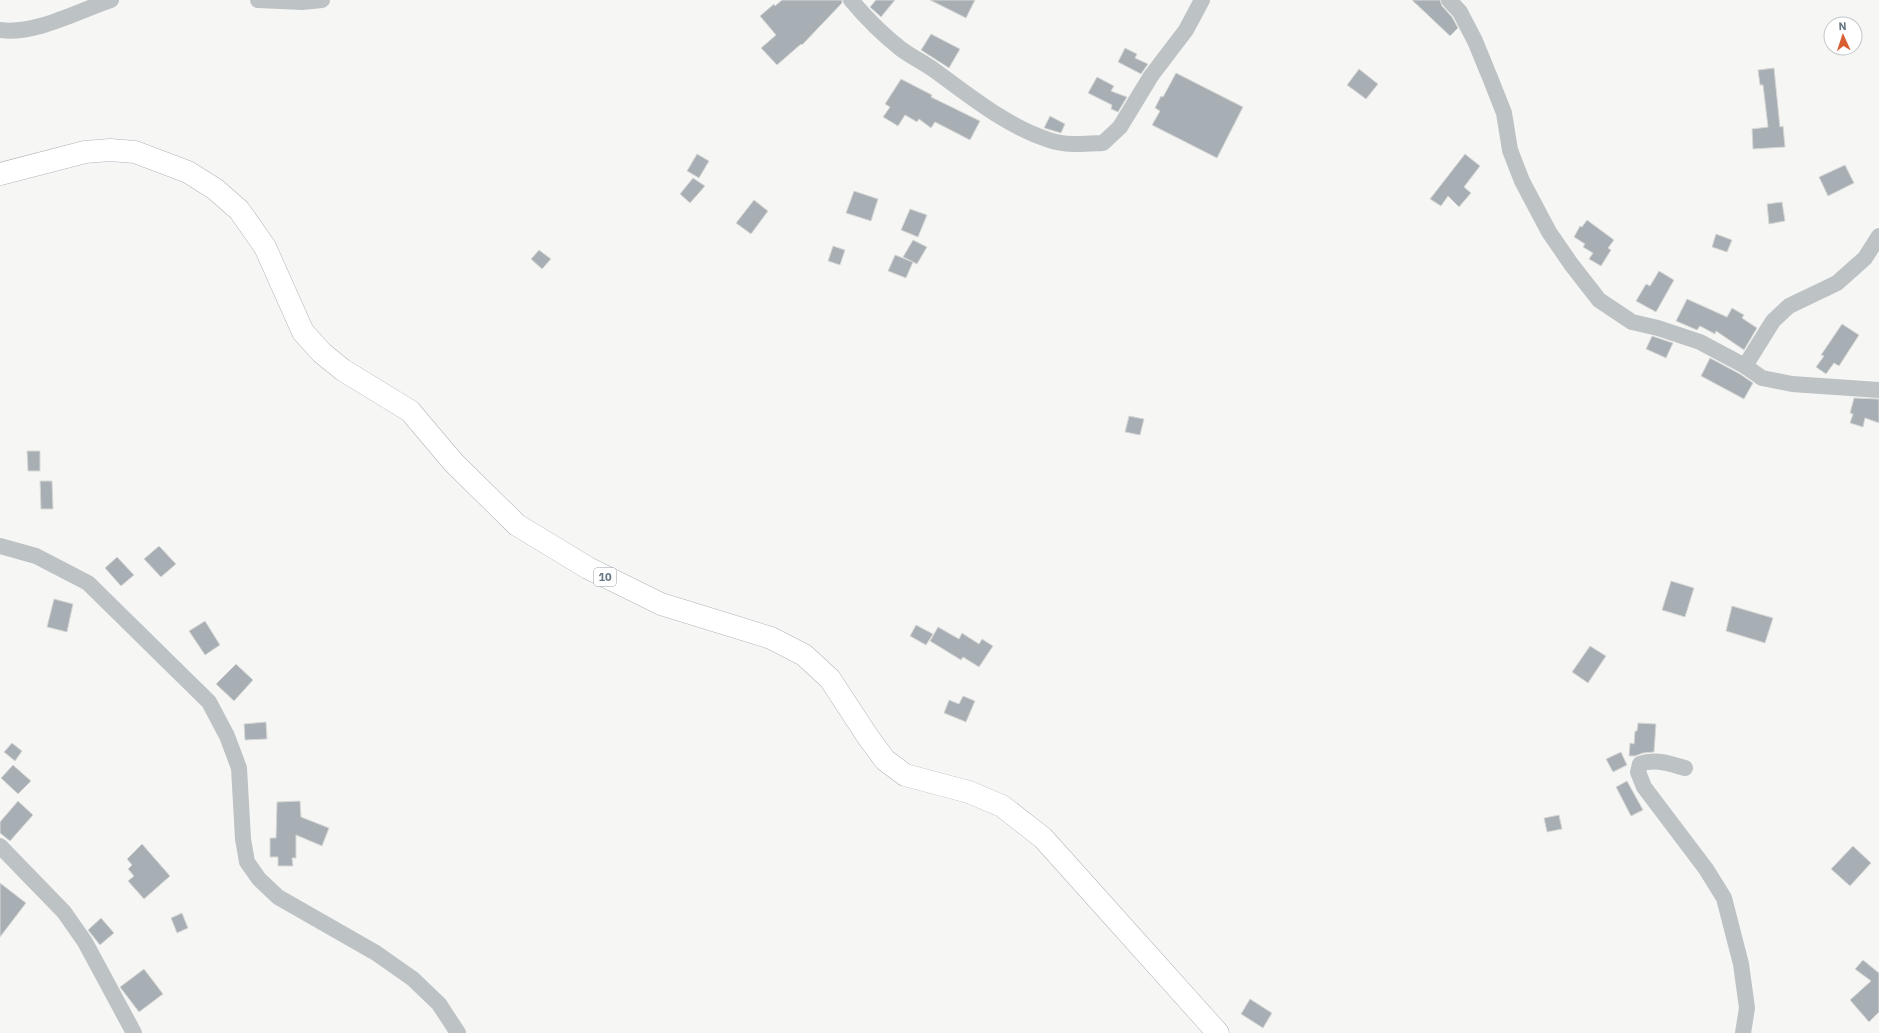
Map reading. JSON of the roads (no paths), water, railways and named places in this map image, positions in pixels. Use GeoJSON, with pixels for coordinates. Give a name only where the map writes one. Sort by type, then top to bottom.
{"type":"FeatureCollection","features":[{"type":"Feature","properties":{"kind":"main road","name":"10"},"geometry":{"type":"LineString","coordinates":[[0,174],[84,152],[110,150],[135,152],[175,167],[188,172],[214,190],[239,210],[265,247],[303,332],[322,353],[343,370],[410,411],[453,462],[517,525],[588,568],[661,604],[771,638],[804,655],[830,679],[885,760],[905,775],[969,792],[1002,806],[1043,838],[1218,1033]]}},
{"type":"Feature","properties":{"kind":"street"},"geometry":{"type":"LineString","coordinates":[[0,30],[12,32],[47,24],[111,0]]}},
{"type":"Feature","properties":{"kind":"street"},"geometry":{"type":"LineString","coordinates":[[258,0],[302,2],[322,0]]}},
{"type":"Feature","properties":{"kind":"street"},"geometry":{"type":"LineString","coordinates":[[851,0],[866,18],[902,49],[934,70],[976,102],[1022,129],[1049,140],[1074,144],[1103,143],[1120,127],[1151,76],[1186,30],[1202,0]]}},
{"type":"Feature","properties":{"kind":"street"},"geometry":{"type":"LineString","coordinates":[[1449,0],[1460,12],[1483,60],[1504,113],[1510,150],[1522,181],[1549,232],[1571,264],[1600,300],[1632,322],[1658,328],[1700,342],[1745,366],[1762,378],[1784,382],[1879,390]]}},
{"type":"Feature","properties":{"kind":"street"},"geometry":{"type":"LineString","coordinates":[[1745,366],[1761,338],[1773,321],[1789,306],[1837,283],[1865,258],[1879,236]]}},
{"type":"Feature","properties":{"kind":"street"},"geometry":{"type":"LineString","coordinates":[[0,546],[36,556],[88,583],[209,702],[228,736],[239,768],[243,839],[246,862],[259,879],[278,897],[376,952],[413,978],[439,1004],[458,1033]]}},
{"type":"Feature","properties":{"kind":"street"},"geometry":{"type":"LineString","coordinates":[[1685,768],[1660,761],[1645,762],[1640,764],[1638,772],[1644,787],[1706,869],[1724,898],[1741,964],[1747,1008],[1743,1033]]}},
{"type":"Feature","properties":{"kind":"street"},"geometry":{"type":"LineString","coordinates":[[0,846],[64,912],[85,942],[134,1033]]}}]}
